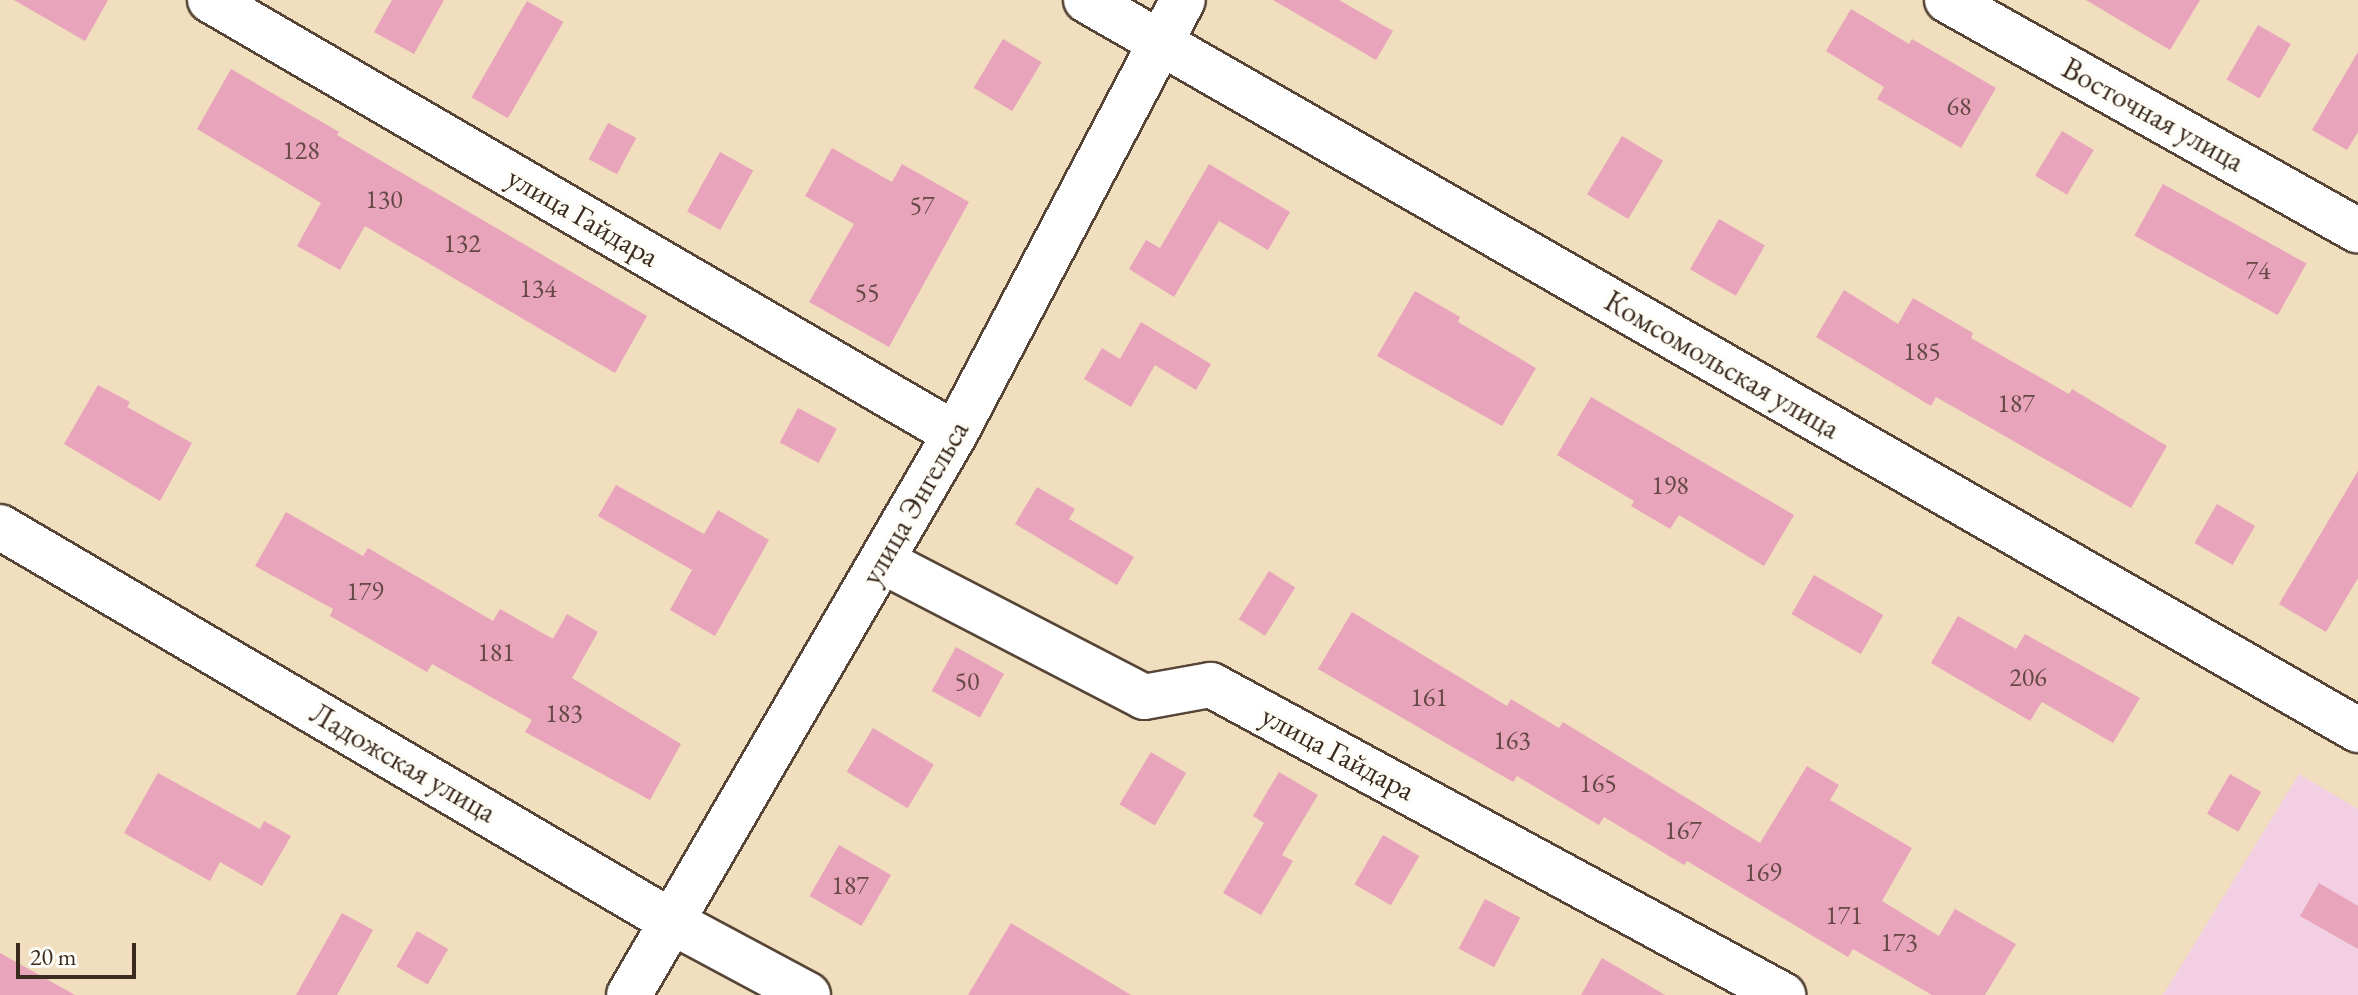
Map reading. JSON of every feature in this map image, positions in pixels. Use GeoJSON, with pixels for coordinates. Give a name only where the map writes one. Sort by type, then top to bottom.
{"type":"FeatureCollection","features":[{"type":"Feature","properties":{"kind":"street","name":"улица Гайдара"},"geometry":{"type":"LineString","coordinates":[[210,0],[955,434]]}},
{"type":"Feature","properties":{"kind":"street","name":"Комсомольская улица"},"geometry":{"type":"LineString","coordinates":[[1086,0],[2358,730]]}},
{"type":"Feature","properties":{"kind":"street","name":"улица Энгельса"},"geometry":{"type":"LineString","coordinates":[[629,995],[674,923],[955,434],[1183,0]]}},
{"type":"Feature","properties":{"kind":"street","name":"Восточная улица"},"geometry":{"type":"LineString","coordinates":[[1947,0],[2358,231]]}},
{"type":"Feature","properties":{"kind":"street","name":"Ладожская улица"},"geometry":{"type":"LineString","coordinates":[[0,527],[674,923],[808,995]]}},
{"type":"Feature","properties":{"kind":"street","name":"улица Гайдара"},"geometry":{"type":"LineString","coordinates":[[882,561],[1144,697],[1211,685],[1783,995]]}},
{"type":"Feature","properties":{"kind":"shaded area"},"geometry":{"type":"Polygon","coordinates":[[[2299,774],[2358,809],[2358,995],[2163,995],[2299,774]]]}},
{"type":"Feature","properties":{"kind":"building"},"geometry":{"type":"Polygon","coordinates":[[[14,0],[108,0],[85,41],[14,0]]]}},
{"type":"Feature","properties":{"kind":"building"},"geometry":{"type":"Polygon","coordinates":[[[392,0],[444,0],[414,54],[374,32],[392,0]]]}},
{"type":"Feature","properties":{"kind":"building"},"geometry":{"type":"Polygon","coordinates":[[[1273,0],[1339,0],[1393,31],[1376,60],[1273,0]]]}},
{"type":"Feature","properties":{"kind":"building"},"geometry":{"type":"Polygon","coordinates":[[[2086,0],[2200,0],[2170,50],[2086,0]]]}},
{"type":"Feature","properties":{"kind":"building"},"geometry":{"type":"Polygon","coordinates":[[[527,1],[563,22],[508,118],[472,97],[527,1]]]}},
{"type":"Feature","properties":{"kind":"building"},"geometry":{"type":"Polygon","coordinates":[[[1851,9],[1909,44],[1912,39],[1996,88],[1961,148],[1877,99],[1884,87],[1826,51],[1851,9]]]}},
{"type":"Feature","properties":{"kind":"building"},"geometry":{"type":"Polygon","coordinates":[[[2258,25],[2291,44],[2259,99],[2226,80],[2258,25]]]}},
{"type":"Feature","properties":{"kind":"building"},"geometry":{"type":"Polygon","coordinates":[[[1003,39],[1042,62],[1012,111],[974,88],[1003,39]]]}},
{"type":"Feature","properties":{"kind":"building"},"geometry":{"type":"Polygon","coordinates":[[[2358,52],[2358,132],[2347,150],[2312,130],[2358,52]]]}},
{"type":"Feature","properties":{"kind":"building"},"geometry":{"type":"Polygon","coordinates":[[[231,69],[339,132],[337,135],[647,316],[615,373],[365,226],[340,270],[297,246],[321,203],[197,129],[231,69]]]}},
{"type":"Feature","properties":{"kind":"building"},"geometry":{"type":"Polygon","coordinates":[[[608,123],[636,138],[617,174],[589,159],[608,123]]]}},
{"type":"Feature","properties":{"kind":"building"},"geometry":{"type":"Polygon","coordinates":[[[2062,131],[2094,150],[2067,195],[2035,176],[2062,131]]]}},
{"type":"Feature","properties":{"kind":"building"},"geometry":{"type":"Polygon","coordinates":[[[1622,136],[1663,161],[1628,219],[1587,194],[1622,136]]]}},
{"type":"Feature","properties":{"kind":"building"},"geometry":{"type":"Polygon","coordinates":[[[832,148],[892,182],[902,164],[969,202],[889,347],[809,302],[854,224],[805,196],[832,148]]]}},
{"type":"Feature","properties":{"kind":"building"},"geometry":{"type":"Polygon","coordinates":[[[720,152],[753,170],[720,230],[687,211],[720,152]]]}},
{"type":"Feature","properties":{"kind":"building"},"geometry":{"type":"Polygon","coordinates":[[[1209,164],[1290,212],[1268,250],[1219,221],[1174,297],[1129,269],[1146,240],[1160,248],[1209,164]]]}},
{"type":"Feature","properties":{"kind":"building"},"geometry":{"type":"Polygon","coordinates":[[[2163,184],[2306,264],[2278,315],[2134,236],[2163,184]]]}},
{"type":"Feature","properties":{"kind":"building"},"geometry":{"type":"Polygon","coordinates":[[[1719,219],[1765,246],[1736,296],[1690,269],[1719,219]]]}},
{"type":"Feature","properties":{"kind":"building"},"geometry":{"type":"Polygon","coordinates":[[[1844,290],[1898,324],[1913,298],[1973,333],[1971,338],[2069,394],[2072,389],[2167,446],[2131,508],[1936,397],[1931,406],[1816,337],[1844,290]]]}},
{"type":"Feature","properties":{"kind":"building"},"geometry":{"type":"Polygon","coordinates":[[[1415,291],[1460,317],[1458,322],[1536,368],[1502,426],[1377,356],[1415,291]]]}},
{"type":"Feature","properties":{"kind":"building"},"geometry":{"type":"Polygon","coordinates":[[[1141,322],[1211,364],[1196,390],[1155,365],[1131,407],[1084,379],[1102,348],[1120,359],[1141,322]]]}},
{"type":"Feature","properties":{"kind":"building"},"geometry":{"type":"Polygon","coordinates":[[[98,385],[130,402],[127,407],[192,443],[160,501],[64,444],[98,385]]]}},
{"type":"Feature","properties":{"kind":"building"},"geometry":{"type":"Polygon","coordinates":[[[1591,397],[1794,515],[1764,566],[1679,515],[1670,529],[1631,506],[1634,501],[1557,455],[1591,397]]]}},
{"type":"Feature","properties":{"kind":"building"},"geometry":{"type":"Polygon","coordinates":[[[798,408],[837,429],[819,463],[780,442],[798,408]]]}},
{"type":"Feature","properties":{"kind":"building"},"geometry":{"type":"Polygon","coordinates":[[[2358,471],[2358,578],[2326,632],[2279,604],[2358,471]]]}},
{"type":"Feature","properties":{"kind":"building"},"geometry":{"type":"Polygon","coordinates":[[[616,485],[704,534],[718,510],[769,540],[715,636],[670,610],[692,570],[598,516],[616,485]]]}},
{"type":"Feature","properties":{"kind":"building"},"geometry":{"type":"Polygon","coordinates":[[[1037,487],[1075,509],[1069,519],[1134,557],[1117,585],[1015,524],[1037,487]]]}},
{"type":"Feature","properties":{"kind":"building"},"geometry":{"type":"Polygon","coordinates":[[[2217,504],[2255,526],[2233,565],[2194,543],[2217,504]]]}},
{"type":"Feature","properties":{"kind":"building"},"geometry":{"type":"Polygon","coordinates":[[[286,512],[363,556],[368,548],[493,621],[500,609],[553,639],[567,614],[598,632],[572,678],[681,744],[650,800],[525,732],[532,720],[432,664],[427,672],[330,616],[333,609],[255,566],[286,512]]]}},
{"type":"Feature","properties":{"kind":"building"},"geometry":{"type":"Polygon","coordinates":[[[1269,571],[1295,587],[1265,636],[1239,619],[1269,571]]]}},
{"type":"Feature","properties":{"kind":"building"},"geometry":{"type":"Polygon","coordinates":[[[1814,575],[1883,615],[1861,654],[1792,614],[1814,575]]]}},
{"type":"Feature","properties":{"kind":"building"},"geometry":{"type":"Polygon","coordinates":[[[1352,612],[1507,706],[1511,699],[1559,728],[1563,722],[1760,843],[1807,766],[1839,785],[1830,800],[1912,848],[1882,901],[1939,936],[1955,909],[2016,944],[1985,995],[1932,995],[1853,949],[1848,957],[1687,861],[1684,865],[1604,817],[1599,825],[1517,776],[1513,782],[1318,669],[1352,612]]]}},
{"type":"Feature","properties":{"kind":"building"},"geometry":{"type":"Polygon","coordinates":[[[1958,616],[2016,649],[2025,634],[2140,698],[2113,743],[2042,702],[2030,721],[1931,663],[1958,616]]]}},
{"type":"Feature","properties":{"kind":"building"},"geometry":{"type":"Polygon","coordinates":[[[956,647],[1004,674],[980,717],[932,691],[956,647]]]}},
{"type":"Feature","properties":{"kind":"building"},"geometry":{"type":"Polygon","coordinates":[[[873,728],[934,765],[908,808],[847,772],[873,728]]]}},
{"type":"Feature","properties":{"kind":"building"},"geometry":{"type":"Polygon","coordinates":[[[1151,752],[1186,773],[1155,825],[1120,804],[1151,752]]]}},
{"type":"Feature","properties":{"kind":"building"},"geometry":{"type":"Polygon","coordinates":[[[1279,772],[1318,795],[1282,855],[1293,861],[1261,915],[1223,893],[1264,823],[1253,816],[1279,772]]]}},
{"type":"Feature","properties":{"kind":"building"},"geometry":{"type":"Polygon","coordinates":[[[158,773],[260,829],[264,821],[291,836],[262,886],[220,862],[210,881],[124,833],[158,773]]]}},
{"type":"Feature","properties":{"kind":"building"},"geometry":{"type":"Polygon","coordinates":[[[2230,774],[2261,792],[2238,832],[2207,814],[2230,774]]]}},
{"type":"Feature","properties":{"kind":"building"},"geometry":{"type":"Polygon","coordinates":[[[1383,835],[1419,856],[1391,905],[1354,884],[1383,835]]]}},
{"type":"Feature","properties":{"kind":"building"},"geometry":{"type":"Polygon","coordinates":[[[839,845],[891,875],[861,926],[810,896],[839,845]]]}},
{"type":"Feature","properties":{"kind":"building"},"geometry":{"type":"Polygon","coordinates":[[[2319,883],[2358,906],[2358,949],[2300,916],[2319,883]]]}},
{"type":"Feature","properties":{"kind":"building"},"geometry":{"type":"Polygon","coordinates":[[[1485,899],[1520,918],[1494,967],[1459,948],[1485,899]]]}},
{"type":"Feature","properties":{"kind":"building"},"geometry":{"type":"Polygon","coordinates":[[[342,913],[373,930],[337,995],[296,995],[342,913]]]}},
{"type":"Feature","properties":{"kind":"building"},"geometry":{"type":"Polygon","coordinates":[[[1011,923],[1131,995],[968,995],[1011,923]]]}},
{"type":"Feature","properties":{"kind":"building"},"geometry":{"type":"Polygon","coordinates":[[[417,931],[448,949],[428,985],[396,967],[417,931]]]}},
{"type":"Feature","properties":{"kind":"building"},"geometry":{"type":"Polygon","coordinates":[[[0,953],[75,995],[0,995],[0,953]]]}},
{"type":"Feature","properties":{"kind":"building"},"geometry":{"type":"Polygon","coordinates":[[[1602,958],[1665,995],[1581,995],[1602,958]]]}}]}
